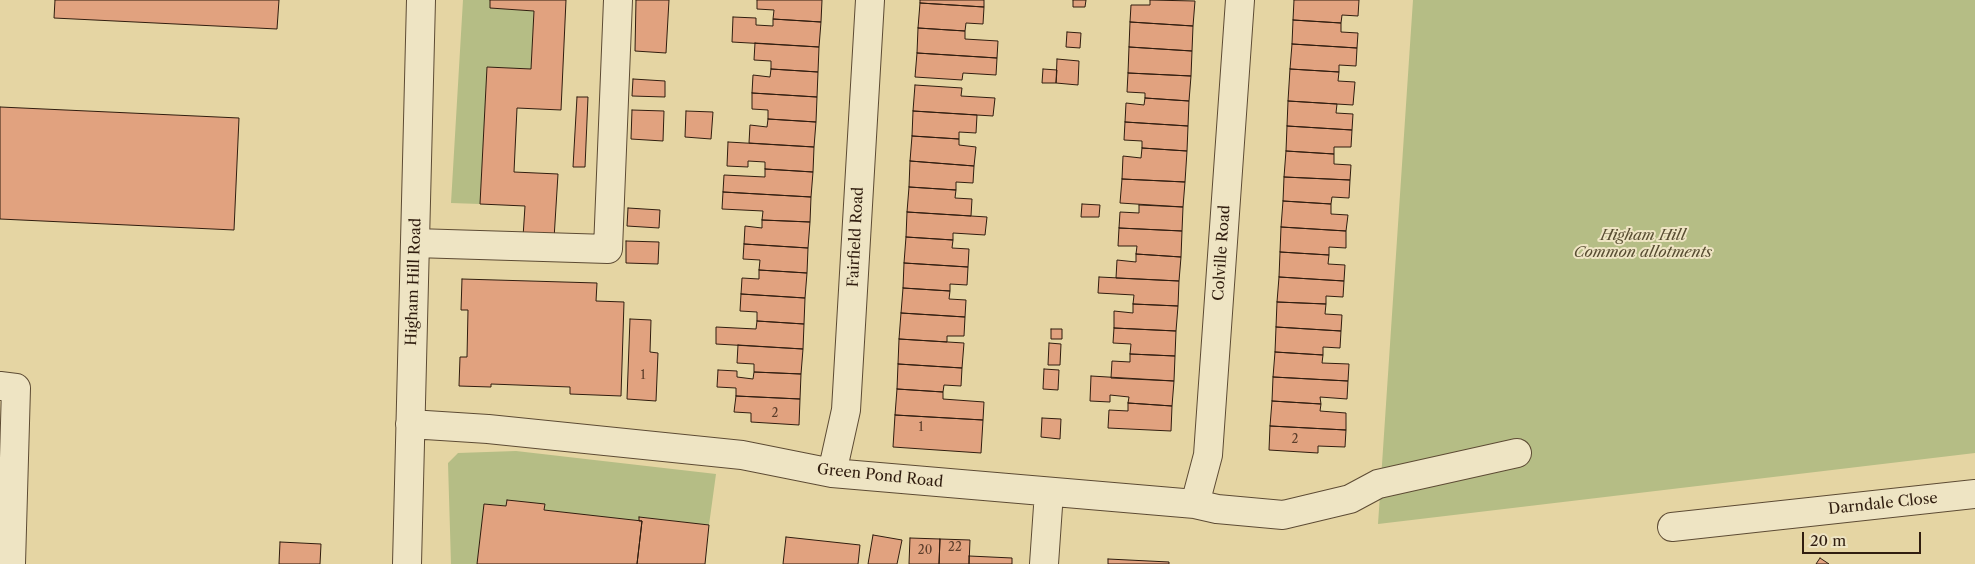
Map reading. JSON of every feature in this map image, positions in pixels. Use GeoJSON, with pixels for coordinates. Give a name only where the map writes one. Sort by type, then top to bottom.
{"type":"FeatureCollection","features":[{"type":"Feature","properties":{"kind":"street","name":"Higham Hill Road"},"geometry":{"type":"LineString","coordinates":[[406,564],[421,0]]}},
{"type":"Feature","properties":{"kind":"street"},"geometry":{"type":"LineString","coordinates":[[415,244],[608,249],[618,0]]}},
{"type":"Feature","properties":{"kind":"street","name":"Fairfield Road"},"geometry":{"type":"LineString","coordinates":[[832,473],[846,410],[870,0]]}},
{"type":"Feature","properties":{"kind":"street","name":"Colville Road"},"geometry":{"type":"LineString","coordinates":[[1195,504],[1208,455],[1240,0]]}},
{"type":"Feature","properties":{"kind":"street"},"geometry":{"type":"LineString","coordinates":[[0,386],[16,388],[11,564]]}},
{"type":"Feature","properties":{"kind":"street","name":"Green Pond Road"},"geometry":{"type":"LineString","coordinates":[[410,424],[488,429],[742,455],[832,473],[1195,504],[1217,509],[1283,515],[1350,499],[1378,484],[1517,453]]}},
{"type":"Feature","properties":{"kind":"street"},"geometry":{"type":"LineString","coordinates":[[1044,564],[1049,492]]}},
{"type":"Feature","properties":{"kind":"street","name":"Darndale Close"},"geometry":{"type":"LineString","coordinates":[[1672,527],[1975,494]]}},
{"type":"Feature","properties":{"kind":"green space"},"geometry":{"type":"Polygon","coordinates":[[[463,0],[490,0],[490,8],[534,11],[531,69],[487,67],[480,204],[451,203],[463,0]]]}},
{"type":"Feature","properties":{"kind":"green space","name":"Higham Hill Common allotments"},"geometry":{"type":"Polygon","coordinates":[[[1413,0],[1975,0],[1975,453],[1378,524],[1413,0]]]}},
{"type":"Feature","properties":{"kind":"green space"},"geometry":{"type":"Polygon","coordinates":[[[516,451],[716,474],[709,525],[640,517],[639,521],[544,510],[545,505],[507,500],[506,506],[485,504],[477,564],[451,564],[448,463],[458,453],[516,451]]]}},
{"type":"Feature","properties":{"kind":"building"},"geometry":{"type":"Polygon","coordinates":[[[55,0],[279,0],[277,29],[54,18],[55,0]]]}},
{"type":"Feature","properties":{"kind":"building"},"geometry":{"type":"Polygon","coordinates":[[[490,0],[566,0],[561,110],[517,108],[514,172],[558,174],[554,239],[523,237],[525,206],[480,204],[487,67],[531,69],[534,11],[490,8],[490,0]]]}},
{"type":"Feature","properties":{"kind":"building"},"geometry":{"type":"Polygon","coordinates":[[[636,0],[669,0],[666,53],[635,51],[636,0]]]}},
{"type":"Feature","properties":{"kind":"building"},"geometry":{"type":"Polygon","coordinates":[[[757,0],[822,0],[821,22],[773,19],[774,10],[757,9],[757,0]]]}},
{"type":"Feature","properties":{"kind":"building"},"geometry":{"type":"Polygon","coordinates":[[[920,0],[984,0],[984,7],[920,3],[920,0]]]}},
{"type":"Feature","properties":{"kind":"building"},"geometry":{"type":"Polygon","coordinates":[[[1073,0],[1086,0],[1085,7],[1073,7],[1073,0]]]}},
{"type":"Feature","properties":{"kind":"building"},"geometry":{"type":"Polygon","coordinates":[[[1150,0],[1195,1],[1193,26],[1130,22],[1131,5],[1150,5],[1150,0]]]}},
{"type":"Feature","properties":{"kind":"building"},"geometry":{"type":"Polygon","coordinates":[[[1294,0],[1359,0],[1358,16],[1342,15],[1341,23],[1293,20],[1294,0]]]}},
{"type":"Feature","properties":{"kind":"building"},"geometry":{"type":"Polygon","coordinates":[[[920,3],[984,7],[983,24],[966,23],[965,31],[918,28],[920,3]]]}},
{"type":"Feature","properties":{"kind":"building"},"geometry":{"type":"Polygon","coordinates":[[[733,17],[756,18],[756,25],[773,26],[773,19],[821,22],[819,47],[732,42],[733,17]]]}},
{"type":"Feature","properties":{"kind":"building"},"geometry":{"type":"Polygon","coordinates":[[[1293,20],[1341,23],[1341,32],[1358,33],[1357,48],[1292,44],[1293,20]]]}},
{"type":"Feature","properties":{"kind":"building"},"geometry":{"type":"Polygon","coordinates":[[[1130,22],[1193,26],[1192,51],[1129,47],[1130,22]]]}},
{"type":"Feature","properties":{"kind":"building"},"geometry":{"type":"Polygon","coordinates":[[[918,28],[965,31],[965,39],[998,41],[997,58],[917,53],[918,28]]]}},
{"type":"Feature","properties":{"kind":"building"},"geometry":{"type":"Polygon","coordinates":[[[1067,32],[1081,33],[1080,48],[1066,47],[1067,32]]]}},
{"type":"Feature","properties":{"kind":"building"},"geometry":{"type":"Polygon","coordinates":[[[755,43],[819,47],[818,72],[771,69],[771,61],[754,60],[755,43]]]}},
{"type":"Feature","properties":{"kind":"building"},"geometry":{"type":"Polygon","coordinates":[[[1292,44],[1357,48],[1356,66],[1339,65],[1339,72],[1290,69],[1292,44]]]}},
{"type":"Feature","properties":{"kind":"building"},"geometry":{"type":"Polygon","coordinates":[[[1129,47],[1192,51],[1191,76],[1128,73],[1129,47]]]}},
{"type":"Feature","properties":{"kind":"building"},"geometry":{"type":"Polygon","coordinates":[[[917,53],[997,58],[996,75],[963,73],[962,80],[915,77],[917,53]]]}},
{"type":"Feature","properties":{"kind":"building"},"geometry":{"type":"Polygon","coordinates":[[[1057,59],[1079,61],[1078,85],[1056,83],[1057,59]]]}},
{"type":"Feature","properties":{"kind":"building"},"geometry":{"type":"Polygon","coordinates":[[[771,69],[818,72],[817,97],[752,93],[753,75],[770,77],[771,69]]]}},
{"type":"Feature","properties":{"kind":"building"},"geometry":{"type":"Polygon","coordinates":[[[1043,69],[1057,70],[1056,83],[1042,83],[1043,69]]]}},
{"type":"Feature","properties":{"kind":"building"},"geometry":{"type":"Polygon","coordinates":[[[1290,69],[1339,72],[1338,81],[1355,82],[1353,105],[1288,101],[1290,69]]]}},
{"type":"Feature","properties":{"kind":"building"},"geometry":{"type":"Polygon","coordinates":[[[1128,73],[1191,76],[1189,101],[1145,98],[1145,93],[1127,92],[1128,73]]]}},
{"type":"Feature","properties":{"kind":"building"},"geometry":{"type":"Polygon","coordinates":[[[633,79],[665,81],[665,97],[632,96],[633,79]]]}},
{"type":"Feature","properties":{"kind":"building"},"geometry":{"type":"Polygon","coordinates":[[[915,85],[962,88],[961,96],[995,98],[993,116],[913,111],[915,85]]]}},
{"type":"Feature","properties":{"kind":"building"},"geometry":{"type":"Polygon","coordinates":[[[752,93],[817,97],[816,122],[768,119],[768,110],[752,109],[752,93]]]}},
{"type":"Feature","properties":{"kind":"building"},"geometry":{"type":"Polygon","coordinates":[[[577,97],[588,97],[585,167],[573,167],[577,97]]]}},
{"type":"Feature","properties":{"kind":"building"},"geometry":{"type":"Polygon","coordinates":[[[1145,98],[1189,101],[1188,126],[1125,122],[1126,103],[1144,105],[1145,98]]]}},
{"type":"Feature","properties":{"kind":"building"},"geometry":{"type":"Polygon","coordinates":[[[1288,101],[1337,104],[1336,113],[1353,114],[1352,130],[1287,126],[1288,101]]]}},
{"type":"Feature","properties":{"kind":"building"},"geometry":{"type":"Polygon","coordinates":[[[0,107],[239,118],[234,230],[0,219],[0,107]]]}},
{"type":"Feature","properties":{"kind":"building"},"geometry":{"type":"Polygon","coordinates":[[[632,110],[664,111],[663,141],[631,139],[632,110]]]}},
{"type":"Feature","properties":{"kind":"building"},"geometry":{"type":"Polygon","coordinates":[[[686,111],[713,112],[711,139],[685,137],[686,111]]]}},
{"type":"Feature","properties":{"kind":"building"},"geometry":{"type":"Polygon","coordinates":[[[913,111],[977,115],[976,133],[959,132],[959,139],[912,136],[913,111]]]}},
{"type":"Feature","properties":{"kind":"building"},"geometry":{"type":"Polygon","coordinates":[[[768,119],[816,122],[814,147],[749,143],[750,125],[767,127],[768,119]]]}},
{"type":"Feature","properties":{"kind":"building"},"geometry":{"type":"Polygon","coordinates":[[[1125,122],[1188,126],[1187,151],[1142,148],[1142,141],[1124,140],[1125,122]]]}},
{"type":"Feature","properties":{"kind":"building"},"geometry":{"type":"Polygon","coordinates":[[[1287,126],[1352,130],[1351,147],[1334,147],[1334,154],[1286,151],[1287,126]]]}},
{"type":"Feature","properties":{"kind":"building"},"geometry":{"type":"Polygon","coordinates":[[[912,136],[959,139],[959,145],[976,147],[974,166],[910,161],[912,136]]]}},
{"type":"Feature","properties":{"kind":"building"},"geometry":{"type":"Polygon","coordinates":[[[728,142],[814,147],[813,172],[765,169],[765,162],[748,161],[748,167],[727,166],[728,142]]]}},
{"type":"Feature","properties":{"kind":"building"},"geometry":{"type":"Polygon","coordinates":[[[1142,148],[1187,151],[1185,182],[1122,179],[1123,156],[1141,158],[1142,148]]]}},
{"type":"Feature","properties":{"kind":"building"},"geometry":{"type":"Polygon","coordinates":[[[1286,151],[1334,154],[1334,164],[1351,165],[1350,180],[1284,177],[1286,151]]]}},
{"type":"Feature","properties":{"kind":"building"},"geometry":{"type":"Polygon","coordinates":[[[910,161],[974,166],[973,183],[956,182],[956,190],[909,187],[910,161]]]}},
{"type":"Feature","properties":{"kind":"building"},"geometry":{"type":"Polygon","coordinates":[[[765,169],[813,172],[811,197],[723,192],[724,175],[765,177],[765,169]]]}},
{"type":"Feature","properties":{"kind":"building"},"geometry":{"type":"Polygon","coordinates":[[[1284,177],[1350,180],[1349,198],[1332,197],[1331,204],[1283,201],[1284,177]]]}},
{"type":"Feature","properties":{"kind":"building"},"geometry":{"type":"Polygon","coordinates":[[[1122,179],[1185,182],[1183,207],[1120,203],[1122,179]]]}},
{"type":"Feature","properties":{"kind":"building"},"geometry":{"type":"Polygon","coordinates":[[[909,187],[956,190],[955,198],[972,199],[971,216],[907,212],[909,187]]]}},
{"type":"Feature","properties":{"kind":"building"},"geometry":{"type":"Polygon","coordinates":[[[723,192],[811,197],[810,222],[762,220],[763,211],[722,209],[723,192]]]}},
{"type":"Feature","properties":{"kind":"building"},"geometry":{"type":"Polygon","coordinates":[[[1283,201],[1331,204],[1331,214],[1348,215],[1346,231],[1281,227],[1283,201]]]}},
{"type":"Feature","properties":{"kind":"building"},"geometry":{"type":"Polygon","coordinates":[[[1082,204],[1100,205],[1099,217],[1081,217],[1082,204]]]}},
{"type":"Feature","properties":{"kind":"building"},"geometry":{"type":"Polygon","coordinates":[[[1139,205],[1183,207],[1182,231],[1119,228],[1120,212],[1139,213],[1139,205]]]}},
{"type":"Feature","properties":{"kind":"building"},"geometry":{"type":"Polygon","coordinates":[[[628,208],[660,210],[659,228],[627,226],[628,208]]]}},
{"type":"Feature","properties":{"kind":"building"},"geometry":{"type":"Polygon","coordinates":[[[907,212],[987,217],[985,235],[953,233],[953,240],[906,237],[907,212]]]}},
{"type":"Feature","properties":{"kind":"building"},"geometry":{"type":"Polygon","coordinates":[[[762,220],[810,222],[808,248],[744,244],[745,226],[762,228],[762,220]]]}},
{"type":"Feature","properties":{"kind":"building"},"geometry":{"type":"Polygon","coordinates":[[[1281,227],[1346,231],[1346,248],[1329,247],[1329,255],[1280,252],[1281,227]]]}},
{"type":"Feature","properties":{"kind":"building"},"geometry":{"type":"Polygon","coordinates":[[[1119,228],[1182,231],[1181,257],[1136,254],[1137,246],[1118,246],[1119,228]]]}},
{"type":"Feature","properties":{"kind":"building"},"geometry":{"type":"Polygon","coordinates":[[[906,237],[953,240],[952,248],[969,249],[968,267],[904,263],[906,237]]]}},
{"type":"Feature","properties":{"kind":"building"},"geometry":{"type":"Polygon","coordinates":[[[626,241],[659,242],[658,264],[626,263],[626,241]]]}},
{"type":"Feature","properties":{"kind":"building"},"geometry":{"type":"Polygon","coordinates":[[[744,244],[808,248],[807,273],[759,270],[760,260],[743,259],[744,244]]]}},
{"type":"Feature","properties":{"kind":"building"},"geometry":{"type":"Polygon","coordinates":[[[1280,252],[1329,255],[1328,264],[1345,265],[1344,281],[1279,277],[1280,252]]]}},
{"type":"Feature","properties":{"kind":"building"},"geometry":{"type":"Polygon","coordinates":[[[1136,254],[1181,257],[1179,281],[1116,278],[1117,260],[1136,262],[1136,254]]]}},
{"type":"Feature","properties":{"kind":"building"},"geometry":{"type":"Polygon","coordinates":[[[904,263],[968,267],[967,285],[950,284],[950,291],[903,288],[904,263]]]}},
{"type":"Feature","properties":{"kind":"building"},"geometry":{"type":"Polygon","coordinates":[[[759,270],[807,273],[805,298],[741,294],[742,278],[759,279],[759,270]]]}},
{"type":"Feature","properties":{"kind":"building"},"geometry":{"type":"Polygon","coordinates":[[[1099,277],[1179,281],[1178,306],[1133,304],[1134,295],[1098,293],[1099,277]]]}},
{"type":"Feature","properties":{"kind":"building"},"geometry":{"type":"Polygon","coordinates":[[[1279,277],[1344,281],[1343,297],[1326,296],[1326,304],[1277,302],[1279,277]]]}},
{"type":"Feature","properties":{"kind":"building"},"geometry":{"type":"Polygon","coordinates":[[[462,279],[597,283],[596,301],[624,302],[621,396],[570,394],[570,387],[491,384],[491,387],[459,386],[460,357],[467,357],[468,310],[461,310],[462,279]]]}},
{"type":"Feature","properties":{"kind":"building"},"geometry":{"type":"Polygon","coordinates":[[[903,288],[950,291],[949,299],[966,300],[965,317],[901,313],[903,288]]]}},
{"type":"Feature","properties":{"kind":"building"},"geometry":{"type":"Polygon","coordinates":[[[741,294],[805,298],[804,324],[757,321],[757,312],[740,311],[741,294]]]}},
{"type":"Feature","properties":{"kind":"building"},"geometry":{"type":"Polygon","coordinates":[[[1277,302],[1326,304],[1325,314],[1342,315],[1341,331],[1276,327],[1277,302]]]}},
{"type":"Feature","properties":{"kind":"building"},"geometry":{"type":"Polygon","coordinates":[[[1133,304],[1178,306],[1176,331],[1114,328],[1114,311],[1133,313],[1133,304]]]}},
{"type":"Feature","properties":{"kind":"building"},"geometry":{"type":"Polygon","coordinates":[[[901,313],[965,317],[964,336],[947,336],[947,342],[899,339],[901,313]]]}},
{"type":"Feature","properties":{"kind":"building"},"geometry":{"type":"Polygon","coordinates":[[[630,319],[651,320],[650,352],[658,353],[656,401],[627,399],[630,319]]]}},
{"type":"Feature","properties":{"kind":"building"},"geometry":{"type":"Polygon","coordinates":[[[757,321],[804,324],[803,349],[716,344],[716,327],[756,329],[757,321]]]}},
{"type":"Feature","properties":{"kind":"building"},"geometry":{"type":"Polygon","coordinates":[[[1276,327],[1341,331],[1340,348],[1323,347],[1323,355],[1275,352],[1276,327]]]}},
{"type":"Feature","properties":{"kind":"building"},"geometry":{"type":"Polygon","coordinates":[[[1114,328],[1176,331],[1175,356],[1130,354],[1131,344],[1113,343],[1114,328]]]}},
{"type":"Feature","properties":{"kind":"building"},"geometry":{"type":"Polygon","coordinates":[[[1051,329],[1062,329],[1062,339],[1051,339],[1051,329]]]}},
{"type":"Feature","properties":{"kind":"building"},"geometry":{"type":"Polygon","coordinates":[[[899,339],[964,343],[962,368],[898,364],[899,339]]]}},
{"type":"Feature","properties":{"kind":"building"},"geometry":{"type":"Polygon","coordinates":[[[1049,343],[1061,344],[1060,365],[1048,365],[1049,343]]]}},
{"type":"Feature","properties":{"kind":"building"},"geometry":{"type":"Polygon","coordinates":[[[738,345],[803,349],[801,374],[754,372],[754,364],[737,363],[738,345]]]}},
{"type":"Feature","properties":{"kind":"building"},"geometry":{"type":"Polygon","coordinates":[[[1275,352],[1323,355],[1322,363],[1349,364],[1348,381],[1273,377],[1275,352]]]}},
{"type":"Feature","properties":{"kind":"building"},"geometry":{"type":"Polygon","coordinates":[[[1130,354],[1175,356],[1174,381],[1111,378],[1112,361],[1130,362],[1130,354]]]}},
{"type":"Feature","properties":{"kind":"building"},"geometry":{"type":"Polygon","coordinates":[[[898,364],[962,368],[961,386],[944,385],[943,392],[897,389],[898,364]]]}},
{"type":"Feature","properties":{"kind":"building"},"geometry":{"type":"Polygon","coordinates":[[[1044,369],[1059,370],[1058,390],[1043,389],[1044,369]]]}},
{"type":"Feature","properties":{"kind":"building"},"geometry":{"type":"Polygon","coordinates":[[[718,370],[737,371],[737,377],[753,379],[754,372],[801,374],[800,399],[736,396],[736,388],[717,387],[718,370]]]}},
{"type":"Feature","properties":{"kind":"building"},"geometry":{"type":"Polygon","coordinates":[[[1091,376],[1174,381],[1172,406],[1128,403],[1129,397],[1110,395],[1110,402],[1090,401],[1091,376]]]}},
{"type":"Feature","properties":{"kind":"building"},"geometry":{"type":"Polygon","coordinates":[[[1273,377],[1348,381],[1347,399],[1320,397],[1321,404],[1272,401],[1273,377]]]}},
{"type":"Feature","properties":{"kind":"building"},"geometry":{"type":"Polygon","coordinates":[[[897,389],[943,392],[943,399],[984,402],[983,420],[895,415],[897,389]]]}},
{"type":"Feature","properties":{"kind":"building"},"geometry":{"type":"Polygon","coordinates":[[[736,396],[800,399],[799,425],[751,422],[751,413],[734,412],[736,396]]]}},
{"type":"Feature","properties":{"kind":"building"},"geometry":{"type":"Polygon","coordinates":[[[1272,401],[1321,404],[1320,411],[1346,413],[1346,430],[1270,426],[1272,401]]]}},
{"type":"Feature","properties":{"kind":"building"},"geometry":{"type":"Polygon","coordinates":[[[1128,403],[1172,406],[1171,431],[1108,428],[1109,410],[1128,411],[1128,403]]]}},
{"type":"Feature","properties":{"kind":"building"},"geometry":{"type":"Polygon","coordinates":[[[895,415],[983,420],[981,453],[893,447],[895,415]]]}},
{"type":"Feature","properties":{"kind":"building"},"geometry":{"type":"Polygon","coordinates":[[[1042,418],[1061,419],[1060,439],[1041,437],[1042,418]]]}},
{"type":"Feature","properties":{"kind":"building"},"geometry":{"type":"Polygon","coordinates":[[[1270,426],[1346,430],[1345,447],[1318,446],[1318,453],[1269,450],[1270,426]]]}},
{"type":"Feature","properties":{"kind":"building"},"geometry":{"type":"Polygon","coordinates":[[[507,500],[545,504],[544,510],[642,521],[637,564],[477,564],[484,504],[506,506],[507,500]]]}},
{"type":"Feature","properties":{"kind":"building"},"geometry":{"type":"Polygon","coordinates":[[[639,517],[709,525],[705,564],[637,564],[642,521],[639,521],[639,517]]]}},
{"type":"Feature","properties":{"kind":"building"},"geometry":{"type":"Polygon","coordinates":[[[873,535],[902,540],[897,564],[868,564],[873,535]]]}},
{"type":"Feature","properties":{"kind":"building"},"geometry":{"type":"Polygon","coordinates":[[[786,537],[860,545],[858,564],[783,564],[786,537]]]}},
{"type":"Feature","properties":{"kind":"building"},"geometry":{"type":"Polygon","coordinates":[[[910,538],[940,539],[939,564],[909,564],[910,538]]]}},
{"type":"Feature","properties":{"kind":"building"},"geometry":{"type":"Polygon","coordinates":[[[940,539],[970,540],[969,564],[939,564],[940,539]]]}},
{"type":"Feature","properties":{"kind":"building"},"geometry":{"type":"Polygon","coordinates":[[[280,542],[321,544],[320,564],[279,564],[280,542]]]}},
{"type":"Feature","properties":{"kind":"building"},"geometry":{"type":"Polygon","coordinates":[[[969,556],[1012,558],[1012,564],[969,564],[969,556]]]}},
{"type":"Feature","properties":{"kind":"building"},"geometry":{"type":"Polygon","coordinates":[[[1820,558],[1829,564],[1816,564],[1820,558]]]}},
{"type":"Feature","properties":{"kind":"building"},"geometry":{"type":"Polygon","coordinates":[[[1108,559],[1169,562],[1169,564],[1108,564],[1108,559]]]}}]}
